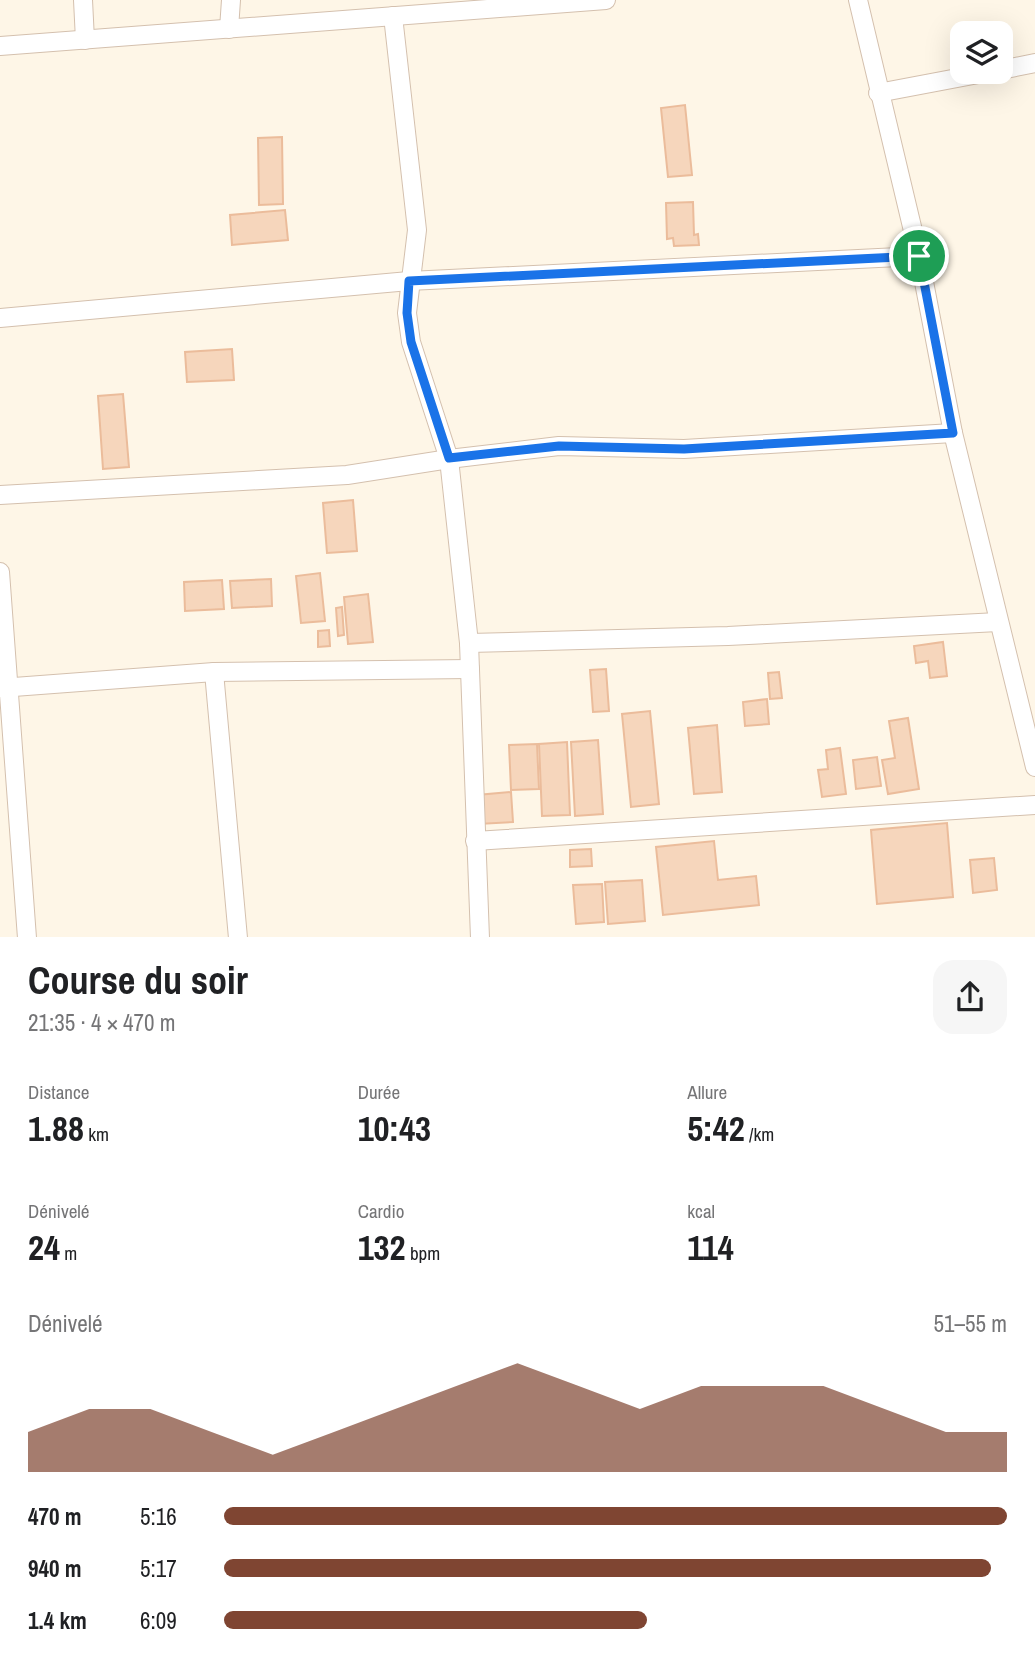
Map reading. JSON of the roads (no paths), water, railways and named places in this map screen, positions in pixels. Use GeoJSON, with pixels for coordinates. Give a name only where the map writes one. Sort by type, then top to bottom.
{"type":"FeatureCollection","features":[{"type":"Feature","properties":{"kind":"street"},"geometry":{"type":"LineString","coordinates":[[83,0],[85,40]]}},
{"type":"Feature","properties":{"kind":"street"},"geometry":{"type":"LineString","coordinates":[[229,29],[231,0]]}},
{"type":"Feature","properties":{"kind":"street"},"geometry":{"type":"LineString","coordinates":[[0,47],[605,0]]}},
{"type":"Feature","properties":{"kind":"street"},"geometry":{"type":"LineString","coordinates":[[858,0],[878,93],[919,256],[953,433],[1035,767]]}},
{"type":"Feature","properties":{"kind":"street"},"geometry":{"type":"LineString","coordinates":[[393,16],[417,230],[407,313],[411,342],[449,458],[469,643],[480,937]]}},
{"type":"Feature","properties":{"kind":"street"},"geometry":{"type":"LineString","coordinates":[[1013,67],[1035,63]]}},
{"type":"Feature","properties":{"kind":"street"},"geometry":{"type":"LineString","coordinates":[[878,93],[950,79]]}},
{"type":"Feature","properties":{"kind":"street"},"geometry":{"type":"LineString","coordinates":[[0,318],[409,281],[919,256]]}},
{"type":"Feature","properties":{"kind":"street"},"geometry":{"type":"LineString","coordinates":[[0,495],[347,475],[449,458],[559,446],[684,449],[953,433]]}},
{"type":"Feature","properties":{"kind":"street"},"geometry":{"type":"LineString","coordinates":[[0,572],[4,688],[27,937]]}},
{"type":"Feature","properties":{"kind":"street"},"geometry":{"type":"LineString","coordinates":[[469,643],[728,636],[998,622]]}},
{"type":"Feature","properties":{"kind":"street"},"geometry":{"type":"LineString","coordinates":[[4,688],[214,672],[470,669]]}},
{"type":"Feature","properties":{"kind":"street"},"geometry":{"type":"LineString","coordinates":[[214,672],[238,937]]}},
{"type":"Feature","properties":{"kind":"street"},"geometry":{"type":"LineString","coordinates":[[475,841],[1035,805]]}}]}
